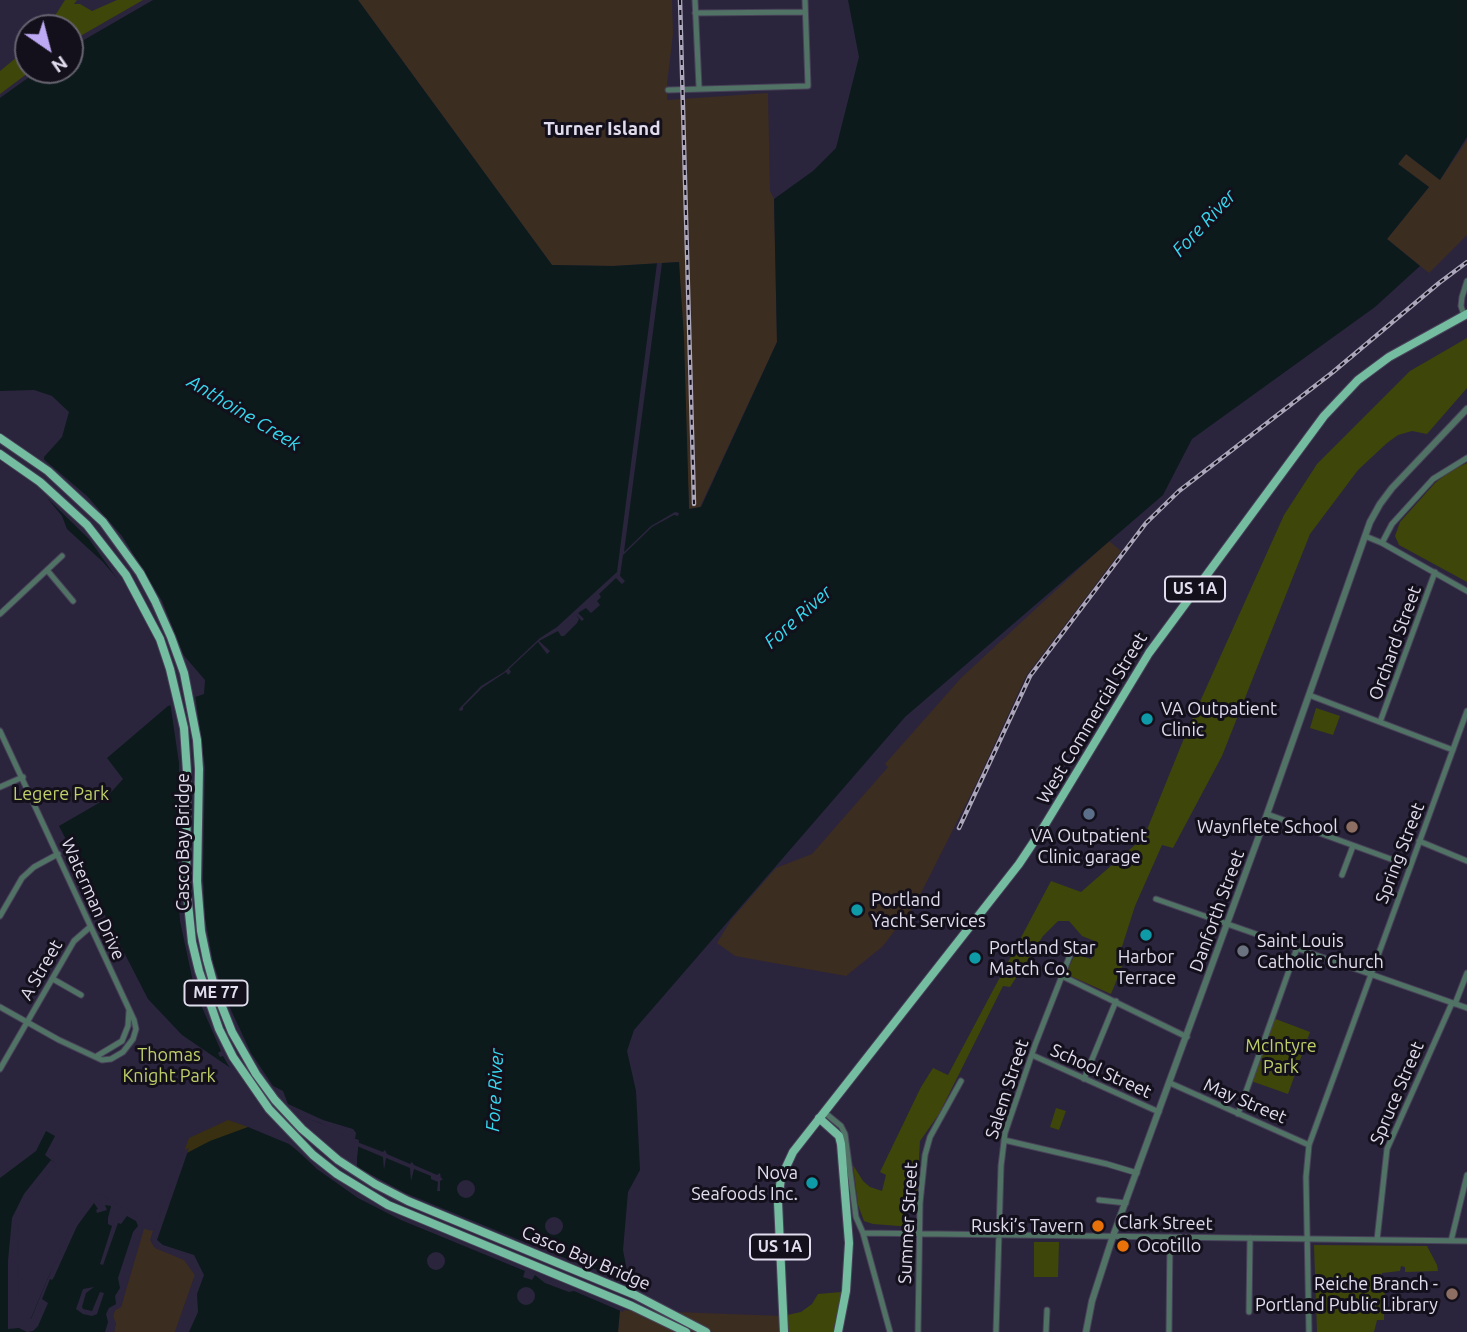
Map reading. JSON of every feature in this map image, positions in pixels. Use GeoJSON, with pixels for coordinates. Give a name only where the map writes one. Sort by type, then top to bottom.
{"type":"FeatureCollection","features":[{"type":"Feature","properties":{"kind":"main road","name":"West Commercial Street"},"geometry":{"type":"LineString","coordinates":[[784,1332],[778,1202],[781,1178],[793,1152],[1019,864],[1149,653],[1324,416],[1358,380],[1388,357],[1466,315]]}},
{"type":"Feature","properties":{"kind":"main road","name":"Casco Bay Bridge"},"geometry":{"type":"LineString","coordinates":[[0,441],[11,445],[48,471],[103,522],[140,573],[171,637],[184,673],[197,740],[198,900],[206,960],[232,1032],[256,1074],[275,1100],[302,1129],[338,1160],[375,1184],[408,1201],[635,1295],[706,1332]]}},
{"type":"Feature","properties":{"kind":"main road","name":"Casco Bay Bridge"},"geometry":{"type":"LineString","coordinates":[[2,455],[32,475],[64,502],[101,541],[139,596],[160,639],[184,728],[187,772],[186,884],[192,942],[219,1029],[233,1058],[269,1109],[313,1155],[337,1174],[388,1205],[632,1306],[686,1332]]}},
{"type":"Feature","properties":{"kind":"main road"},"geometry":{"type":"LineString","coordinates":[[822,1115],[839,1136],[841,1144],[849,1243],[846,1291],[838,1332]]}},
{"type":"Feature","properties":{"kind":"street"},"geometry":{"type":"LineString","coordinates":[[695,0],[699,88]]}},
{"type":"Feature","properties":{"kind":"street"},"geometry":{"type":"LineString","coordinates":[[668,90],[808,86],[805,0]]}},
{"type":"Feature","properties":{"kind":"street"},"geometry":{"type":"LineString","coordinates":[[695,13],[805,12]]}},
{"type":"Feature","properties":{"kind":"street"},"geometry":{"type":"LineString","coordinates":[[1466,315],[1461,306],[1467,281]]}},
{"type":"Feature","properties":{"kind":"street","name":"Danforth Street"},"geometry":{"type":"LineString","coordinates":[[1086,1332],[1092,1301],[1113,1236],[1187,1037],[1365,536],[1385,496],[1467,409]]}},
{"type":"Feature","properties":{"kind":"street"},"geometry":{"type":"LineString","coordinates":[[1382,542],[1392,524],[1433,480],[1467,458]]}},
{"type":"Feature","properties":{"kind":"street"},"geometry":{"type":"LineString","coordinates":[[1365,536],[1382,542],[1467,591]]}},
{"type":"Feature","properties":{"kind":"street"},"geometry":{"type":"LineString","coordinates":[[0,614],[62,556]]}},
{"type":"Feature","properties":{"kind":"street"},"geometry":{"type":"LineString","coordinates":[[47,570],[73,601]]}},
{"type":"Feature","properties":{"kind":"street","name":"Orchard Street"},"geometry":{"type":"LineString","coordinates":[[1380,722],[1435,572]]}},
{"type":"Feature","properties":{"kind":"street"},"geometry":{"type":"LineString","coordinates":[[1309,695],[1453,750]]}},
{"type":"Feature","properties":{"kind":"street","name":"Spring Street"},"geometry":{"type":"LineString","coordinates":[[1309,1332],[1306,1177],[1309,1145],[1419,841],[1453,750],[1464,729],[1467,711]]}},
{"type":"Feature","properties":{"kind":"street","name":"Waterman Drive"},"geometry":{"type":"LineString","coordinates":[[0,731],[129,1011],[128,1027],[122,1041],[97,1056],[77,1050],[27,1023]]}},
{"type":"Feature","properties":{"kind":"street"},"geometry":{"type":"LineString","coordinates":[[0,787],[23,777]]}},
{"type":"Feature","properties":{"kind":"street"},"geometry":{"type":"LineString","coordinates":[[1267,814],[1410,866]]}},
{"type":"Feature","properties":{"kind":"street"},"geometry":{"type":"LineString","coordinates":[[1419,841],[1467,861]]}},
{"type":"Feature","properties":{"kind":"street"},"geometry":{"type":"LineString","coordinates":[[1342,875],[1353,846]]}},
{"type":"Feature","properties":{"kind":"street"},"geometry":{"type":"LineString","coordinates":[[0,916],[22,878],[34,867],[58,854]]}},
{"type":"Feature","properties":{"kind":"street"},"geometry":{"type":"LineString","coordinates":[[1156,899],[1467,1008]]}},
{"type":"Feature","properties":{"kind":"street","name":"A Street"},"geometry":{"type":"LineString","coordinates":[[0,1069],[77,937],[90,926]]}},
{"type":"Feature","properties":{"kind":"street","name":"Salem Street"},"geometry":{"type":"LineString","coordinates":[[996,1332],[1004,1140],[1032,1055],[1074,945]]}},
{"type":"Feature","properties":{"kind":"street"},"geometry":{"type":"LineString","coordinates":[[1238,1114],[1297,948]]}},
{"type":"Feature","properties":{"kind":"street","name":"Spruce Street"},"geometry":{"type":"LineString","coordinates":[[1377,1240],[1387,1150],[1467,973]]}},
{"type":"Feature","properties":{"kind":"street"},"geometry":{"type":"LineString","coordinates":[[1062,976],[1187,1037]]}},
{"type":"Feature","properties":{"kind":"street"},"geometry":{"type":"LineString","coordinates":[[53,979],[81,995]]}},
{"type":"Feature","properties":{"kind":"street"},"geometry":{"type":"LineString","coordinates":[[1084,1079],[1116,1001]]}},
{"type":"Feature","properties":{"kind":"street"},"geometry":{"type":"LineString","coordinates":[[0,1007],[27,1023]]}},
{"type":"Feature","properties":{"kind":"street","name":"School Street"},"geometry":{"type":"LineString","coordinates":[[1032,1055],[1159,1112]]}},
{"type":"Feature","properties":{"kind":"street","name":"Summer Street"},"geometry":{"type":"LineString","coordinates":[[918,1332],[919,1234],[925,1155],[930,1137],[961,1081]]}},
{"type":"Feature","properties":{"kind":"street","name":"May Street"},"geometry":{"type":"LineString","coordinates":[[1170,1083],[1309,1145]]}},
{"type":"Feature","properties":{"kind":"street"},"geometry":{"type":"LineString","coordinates":[[822,1115],[840,1125],[845,1134],[856,1217],[863,1233],[890,1332]]}},
{"type":"Feature","properties":{"kind":"street"},"geometry":{"type":"LineString","coordinates":[[1004,1140],[1137,1173]]}},
{"type":"Feature","properties":{"kind":"street"},"geometry":{"type":"LineString","coordinates":[[1451,1241],[1467,1175]]}},
{"type":"Feature","properties":{"kind":"street"},"geometry":{"type":"LineString","coordinates":[[1099,1200],[1126,1203]]}},
{"type":"Feature","properties":{"kind":"street","name":"Clark Street"},"geometry":{"type":"LineString","coordinates":[[863,1233],[1467,1241]]}},
{"type":"Feature","properties":{"kind":"street"},"geometry":{"type":"LineString","coordinates":[[1169,1332],[1170,1237]]}},
{"type":"Feature","properties":{"kind":"street"},"geometry":{"type":"LineString","coordinates":[[1249,1312],[1250,1238]]}},
{"type":"Feature","properties":{"kind":"street"},"geometry":{"type":"LineString","coordinates":[[1046,1332],[1047,1310]]}},
{"type":"Feature","properties":{"kind":"shaded area"},"geometry":{"type":"Polygon","coordinates":[[[358,0],[672,0],[673,34],[667,100],[768,93],[770,191],[774,199],[777,342],[700,507],[689,509],[679,262],[613,266],[552,265],[358,0]]]}},
{"type":"Feature","properties":{"kind":"shaded area"},"geometry":{"type":"Polygon","coordinates":[[[1467,140],[1467,235],[1429,273],[1387,239],[1429,187],[1398,164],[1406,154],[1440,180],[1467,140]]]}},
{"type":"Feature","properties":{"kind":"shaded area"},"geometry":{"type":"Polygon","coordinates":[[[1109,541],[1121,551],[1026,676],[977,782],[915,905],[882,947],[846,976],[735,956],[717,943],[731,920],[776,868],[812,854],[888,767],[885,764],[961,678],[1109,541]]]}},
{"type":"Feature","properties":{"kind":"shaded area"},"geometry":{"type":"Polygon","coordinates":[[[144,1229],[153,1231],[150,1240],[154,1247],[185,1260],[195,1275],[175,1332],[114,1332],[115,1310],[121,1307],[144,1229]]]}},
{"type":"Feature","properties":{"kind":"shaded area"},"geometry":{"type":"Polygon","coordinates":[[[620,1310],[783,1316],[784,1332],[618,1332],[620,1310]]]}},
{"type":"Feature","properties":{"kind":"green space"},"geometry":{"type":"Polygon","coordinates":[[[65,0],[77,0],[74,4],[80,4],[92,11],[117,0],[143,0],[84,34],[84,14],[56,14],[65,0]]]}},
{"type":"Feature","properties":{"kind":"green space"},"geometry":{"type":"Polygon","coordinates":[[[14,60],[14,84],[0,94],[0,71],[14,60]]]}},
{"type":"Feature","properties":{"kind":"green space"},"geometry":{"type":"Polygon","coordinates":[[[1467,338],[1467,388],[1427,434],[1412,431],[1398,435],[1387,443],[1358,470],[1310,534],[1222,756],[1173,848],[1162,845],[1135,906],[1119,956],[1125,958],[1124,962],[1111,994],[1066,974],[1075,954],[1091,959],[1097,942],[1082,936],[1069,921],[1058,921],[1043,936],[1010,987],[1003,986],[939,1114],[920,1141],[916,1209],[908,1210],[907,1221],[912,1222],[912,1227],[864,1221],[858,1205],[853,1165],[863,1181],[882,1191],[886,1175],[880,1172],[921,1087],[933,1068],[948,1075],[1051,881],[1081,892],[1144,837],[1189,726],[1284,515],[1317,464],[1410,371],[1467,338]]]}},
{"type":"Feature","properties":{"kind":"green space"},"geometry":{"type":"Polygon","coordinates":[[[1467,463],[1467,582],[1399,545],[1395,536],[1400,522],[1435,483],[1450,471],[1467,463]]]}},
{"type":"Feature","properties":{"kind":"green space"},"geometry":{"type":"Polygon","coordinates":[[[1316,708],[1340,716],[1333,735],[1310,728],[1316,708]]]}},
{"type":"Feature","properties":{"kind":"green space","name":"McIntyre Park"},"geometry":{"type":"Polygon","coordinates":[[[1273,1018],[1310,1032],[1288,1094],[1251,1081],[1273,1018]]]}},
{"type":"Feature","properties":{"kind":"green space"},"geometry":{"type":"Polygon","coordinates":[[[1056,1108],[1066,1111],[1059,1130],[1050,1127],[1056,1108]]]}},
{"type":"Feature","properties":{"kind":"green space"},"geometry":{"type":"Polygon","coordinates":[[[1034,1242],[1059,1242],[1058,1277],[1034,1277],[1034,1242]]]}},
{"type":"Feature","properties":{"kind":"green space"},"geometry":{"type":"Polygon","coordinates":[[[1314,1245],[1427,1246],[1438,1271],[1405,1272],[1405,1267],[1401,1266],[1400,1271],[1382,1273],[1382,1280],[1385,1280],[1384,1320],[1377,1320],[1374,1332],[1317,1332],[1314,1245]]]}},
{"type":"Feature","properties":{"kind":"green space"},"geometry":{"type":"Polygon","coordinates":[[[841,1292],[835,1332],[784,1332],[783,1316],[801,1312],[812,1304],[818,1294],[841,1292]]]}},
{"type":"Feature","properties":{"kind":"sand"},"geometry":{"type":"Polygon","coordinates":[[[228,1120],[248,1127],[253,1135],[180,1163],[189,1138],[228,1120]]]}},
{"type":"Feature","properties":{"kind":"water"},"geometry":{"type":"Polygon","coordinates":[[[153,0],[358,0],[552,265],[613,266],[679,262],[689,509],[701,507],[777,342],[774,199],[813,171],[836,148],[859,57],[848,0],[1467,0],[1467,137],[1440,180],[1406,154],[1398,164],[1429,187],[1387,239],[1420,266],[1375,307],[1192,439],[1163,495],[905,717],[634,1030],[627,1051],[636,1091],[640,1170],[628,1192],[623,1250],[629,1282],[620,1310],[618,1332],[178,1332],[198,1275],[187,1257],[155,1242],[183,1155],[210,1141],[248,1127],[289,1144],[347,1190],[357,1158],[359,1140],[301,1116],[182,1035],[148,999],[59,826],[104,800],[123,779],[107,758],[168,706],[204,694],[205,680],[103,562],[67,529],[62,516],[48,499],[44,457],[62,437],[69,412],[52,396],[34,390],[0,391],[0,98],[20,84],[84,84],[84,40],[153,0]]]}},
{"type":"Feature","properties":{"kind":"water"},"geometry":{"type":"Polygon","coordinates":[[[46,1131],[55,1136],[45,1155],[55,1163],[31,1192],[16,1218],[18,1316],[29,1323],[51,1271],[91,1202],[102,1196],[140,1223],[118,1306],[112,1310],[110,1332],[0,1332],[0,1178],[36,1151],[46,1131]]]}},
{"type":"Feature","properties":{"kind":"pier"},"geometry":{"type":"Polygon","coordinates":[[[657,263],[662,263],[624,552],[651,526],[675,512],[679,513],[678,516],[674,515],[652,527],[623,555],[620,576],[625,581],[622,584],[616,578],[599,594],[601,597],[597,601],[600,605],[591,613],[586,608],[578,613],[584,619],[582,621],[576,615],[579,619],[577,623],[564,636],[558,631],[539,641],[550,651],[547,654],[538,642],[509,669],[511,672],[508,675],[506,672],[482,688],[460,711],[459,709],[481,686],[504,672],[540,638],[557,627],[617,572],[657,263]]]}},
{"type":"Feature","properties":{"kind":"pier"},"geometry":{"type":"Polygon","coordinates":[[[41,457],[87,496],[122,536],[162,601],[186,661],[130,597],[89,539],[44,495],[41,457]]]}},
{"type":"Feature","properties":{"kind":"pier"},"geometry":{"type":"Polygon","coordinates":[[[195,694],[205,767],[205,918],[213,962],[224,995],[251,1053],[273,1086],[283,1091],[288,1104],[323,1120],[353,1129],[356,1133],[355,1139],[320,1123],[299,1116],[302,1120],[299,1119],[234,1075],[223,1056],[220,1057],[218,1053],[221,1051],[195,991],[180,921],[179,763],[170,702],[195,694]]]}},
{"type":"Feature","properties":{"kind":"pier"},"geometry":{"type":"Polygon","coordinates":[[[283,1137],[345,1184],[351,1163],[357,1158],[357,1167],[405,1193],[632,1283],[623,1312],[574,1291],[569,1292],[545,1283],[535,1275],[532,1280],[523,1277],[525,1271],[401,1220],[358,1198],[317,1169],[283,1137]]]}},
{"type":"Feature","properties":{"kind":"pier"},"geometry":{"type":"Polygon","coordinates":[[[357,1142],[383,1152],[385,1150],[387,1154],[410,1164],[412,1162],[437,1175],[440,1173],[443,1179],[440,1181],[440,1191],[437,1191],[438,1182],[431,1179],[431,1176],[414,1169],[411,1181],[410,1168],[386,1158],[384,1170],[383,1157],[357,1146],[357,1142]]]}},
{"type":"Feature","properties":{"kind":"pier"},"geometry":{"type":"Polygon","coordinates":[[[189,1148],[157,1240],[163,1245],[194,1255],[204,1275],[197,1294],[198,1312],[189,1332],[175,1332],[195,1275],[184,1260],[155,1248],[151,1238],[183,1151],[189,1148]]]}},
{"type":"Feature","properties":{"kind":"pier"},"geometry":{"type":"Polygon","coordinates":[[[51,1160],[57,1164],[30,1197],[19,1219],[17,1256],[20,1315],[31,1319],[63,1242],[87,1202],[100,1193],[139,1218],[143,1226],[121,1307],[115,1310],[113,1316],[116,1324],[114,1332],[105,1332],[108,1322],[106,1314],[109,1308],[116,1304],[115,1296],[120,1288],[118,1278],[133,1232],[138,1226],[136,1221],[127,1216],[121,1224],[118,1223],[103,1265],[100,1264],[112,1226],[108,1224],[111,1206],[105,1205],[107,1210],[97,1213],[98,1209],[94,1203],[77,1226],[54,1277],[50,1279],[42,1299],[48,1303],[38,1326],[27,1332],[19,1328],[8,1329],[8,1261],[12,1218],[24,1194],[51,1160]]]}},
{"type":"Feature","properties":{"kind":"pier"},"geometry":{"type":"Polygon","coordinates":[[[466,1180],[472,1183],[475,1189],[472,1195],[466,1198],[460,1195],[457,1189],[460,1183],[466,1180]]]}},
{"type":"Feature","properties":{"kind":"pier"},"geometry":{"type":"Polygon","coordinates":[[[554,1217],[560,1220],[563,1226],[560,1232],[554,1235],[548,1232],[545,1226],[548,1220],[554,1217]]]}},
{"type":"Feature","properties":{"kind":"pier"},"geometry":{"type":"Polygon","coordinates":[[[436,1252],[442,1255],[445,1261],[442,1267],[436,1270],[430,1267],[427,1261],[430,1255],[436,1252]]]}},
{"type":"Feature","properties":{"kind":"pier"},"geometry":{"type":"Polygon","coordinates":[[[94,1287],[86,1293],[82,1307],[92,1311],[100,1292],[104,1293],[97,1314],[83,1314],[76,1309],[83,1289],[94,1287]]]}},
{"type":"Feature","properties":{"kind":"pier"},"geometry":{"type":"Polygon","coordinates":[[[526,1287],[532,1290],[535,1296],[532,1302],[526,1305],[520,1302],[517,1296],[520,1290],[526,1287]]]}},
{"type":"Feature","properties":{"kind":"railway"},"geometry":{"type":"LineString","coordinates":[[680,0],[694,504]]}},
{"type":"Feature","properties":{"kind":"railway"},"geometry":{"type":"LineString","coordinates":[[959,828],[1030,676],[1146,523],[1179,491],[1333,372],[1467,262]]}},
{"type":"Feature","properties":{"kind":"place","name":"VA Outpatient Clinic"},"geometry":{"type":"Point","coordinates":[1147,719]}},
{"type":"Feature","properties":{"kind":"place","name":"VA Outpatient Clinic garage"},"geometry":{"type":"Point","coordinates":[1089,814]}},
{"type":"Feature","properties":{"kind":"place","name":"Waynflete School"},"geometry":{"type":"Point","coordinates":[1352,827]}},
{"type":"Feature","properties":{"kind":"place","name":"Portland Yacht Services"},"geometry":{"type":"Point","coordinates":[857,910]}},
{"type":"Feature","properties":{"kind":"place","name":"Harbor Terrace"},"geometry":{"type":"Point","coordinates":[1146,935]}},
{"type":"Feature","properties":{"kind":"place","name":"Saint Louis Catholic Church"},"geometry":{"type":"Point","coordinates":[1243,951]}},
{"type":"Feature","properties":{"kind":"place","name":"Portland Star Match Co."},"geometry":{"type":"Point","coordinates":[975,958]}},
{"type":"Feature","properties":{"kind":"place","name":"Nova Seafoods Inc."},"geometry":{"type":"Point","coordinates":[812,1183]}},
{"type":"Feature","properties":{"kind":"place","name":"Ruski’s Tavern"},"geometry":{"type":"Point","coordinates":[1098,1226]}},
{"type":"Feature","properties":{"kind":"place","name":"Ocotillo"},"geometry":{"type":"Point","coordinates":[1123,1246]}},
{"type":"Feature","properties":{"kind":"place","name":"Reiche Branch - Portland Public Library"},"geometry":{"type":"Point","coordinates":[1452,1294]}},
{"type":"Feature","properties":{"kind":"district","name":"Turner Island"},"geometry":{"type":"Point","coordinates":[602,129]}},
{"type":"Feature","properties":{"kind":"water label","name":"Fore River"},"geometry":{"type":"Point","coordinates":[1204,223]}},
{"type":"Feature","properties":{"kind":"water label","name":"Anthoine Creek"},"geometry":{"type":"Point","coordinates":[244,413]}},
{"type":"Feature","properties":{"kind":"water label","name":"Fore River"},"geometry":{"type":"Point","coordinates":[798,617]}},
{"type":"Feature","properties":{"kind":"water label","name":"Fore River"},"geometry":{"type":"Point","coordinates":[495,1090]}},
{"type":"Feature","properties":{"kind":"park label","name":"Legere Park"},"geometry":{"type":"Point","coordinates":[61,794]}},
{"type":"Feature","properties":{"kind":"park label","name":"Thomas Knight Park"},"geometry":{"type":"Point","coordinates":[169,1065]}}]}
